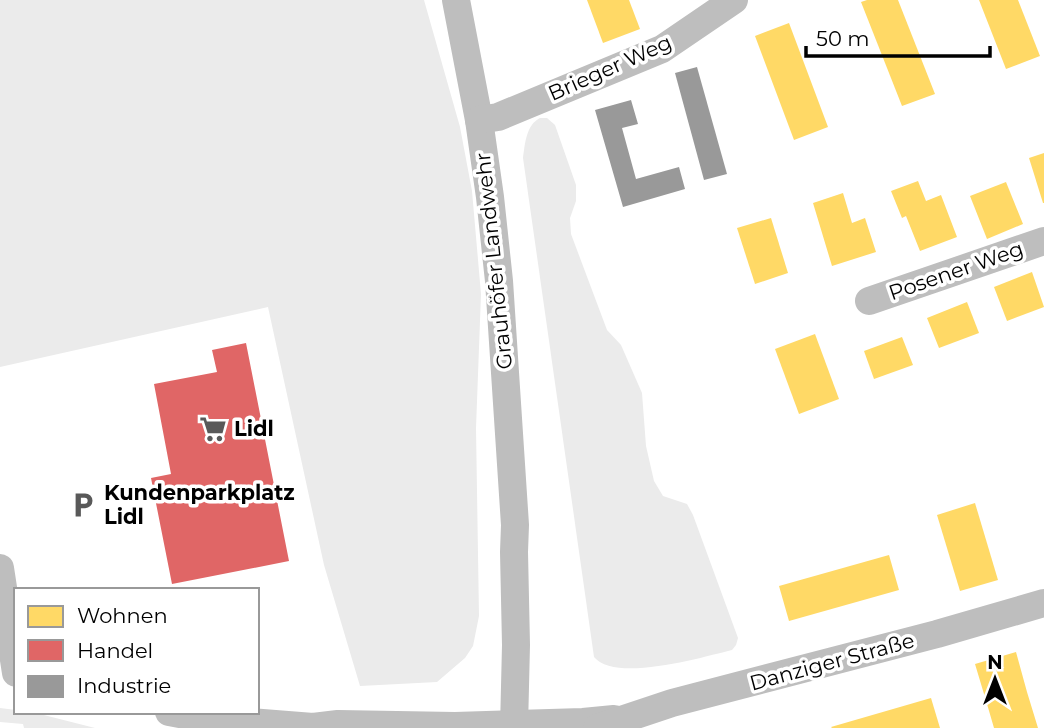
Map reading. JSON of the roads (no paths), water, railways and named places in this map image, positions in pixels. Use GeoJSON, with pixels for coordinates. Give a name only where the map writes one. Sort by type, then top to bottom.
{"type":"FeatureCollection","features":[{"type":"Feature","properties":{"kind":"street","name":"Grauhöfer Landwehr"},"geometry":{"type":"LineString","coordinates":[[456,0],[479,120],[499,281],[515,525],[519,726]]}},
{"type":"Feature","properties":{"kind":"street","name":"Brieger Weg"},"geometry":{"type":"LineString","coordinates":[[479,120],[498,117],[662,49],[734,0]]}},
{"type":"Feature","properties":{"kind":"street","name":"Posener Weg"},"geometry":{"type":"LineString","coordinates":[[869,302],[1044,241]]}},
{"type":"Feature","properties":{"kind":"street"},"geometry":{"type":"LineString","coordinates":[[0,568],[14,662]]}},
{"type":"Feature","properties":{"kind":"street","name":"Danziger Straße"},"geometry":{"type":"LineString","coordinates":[[180,714],[314,727],[338,724],[519,726],[608,723],[1044,603]]}},
{"type":"Feature","properties":{"kind":"place","name":"Lidl"},"geometry":{"type":"Point","coordinates":[213,429]}},
{"type":"Feature","properties":{"kind":"place","name":"Kundenparkplatz Lidl"},"geometry":{"type":"Point","coordinates":[83,505]}}]}
